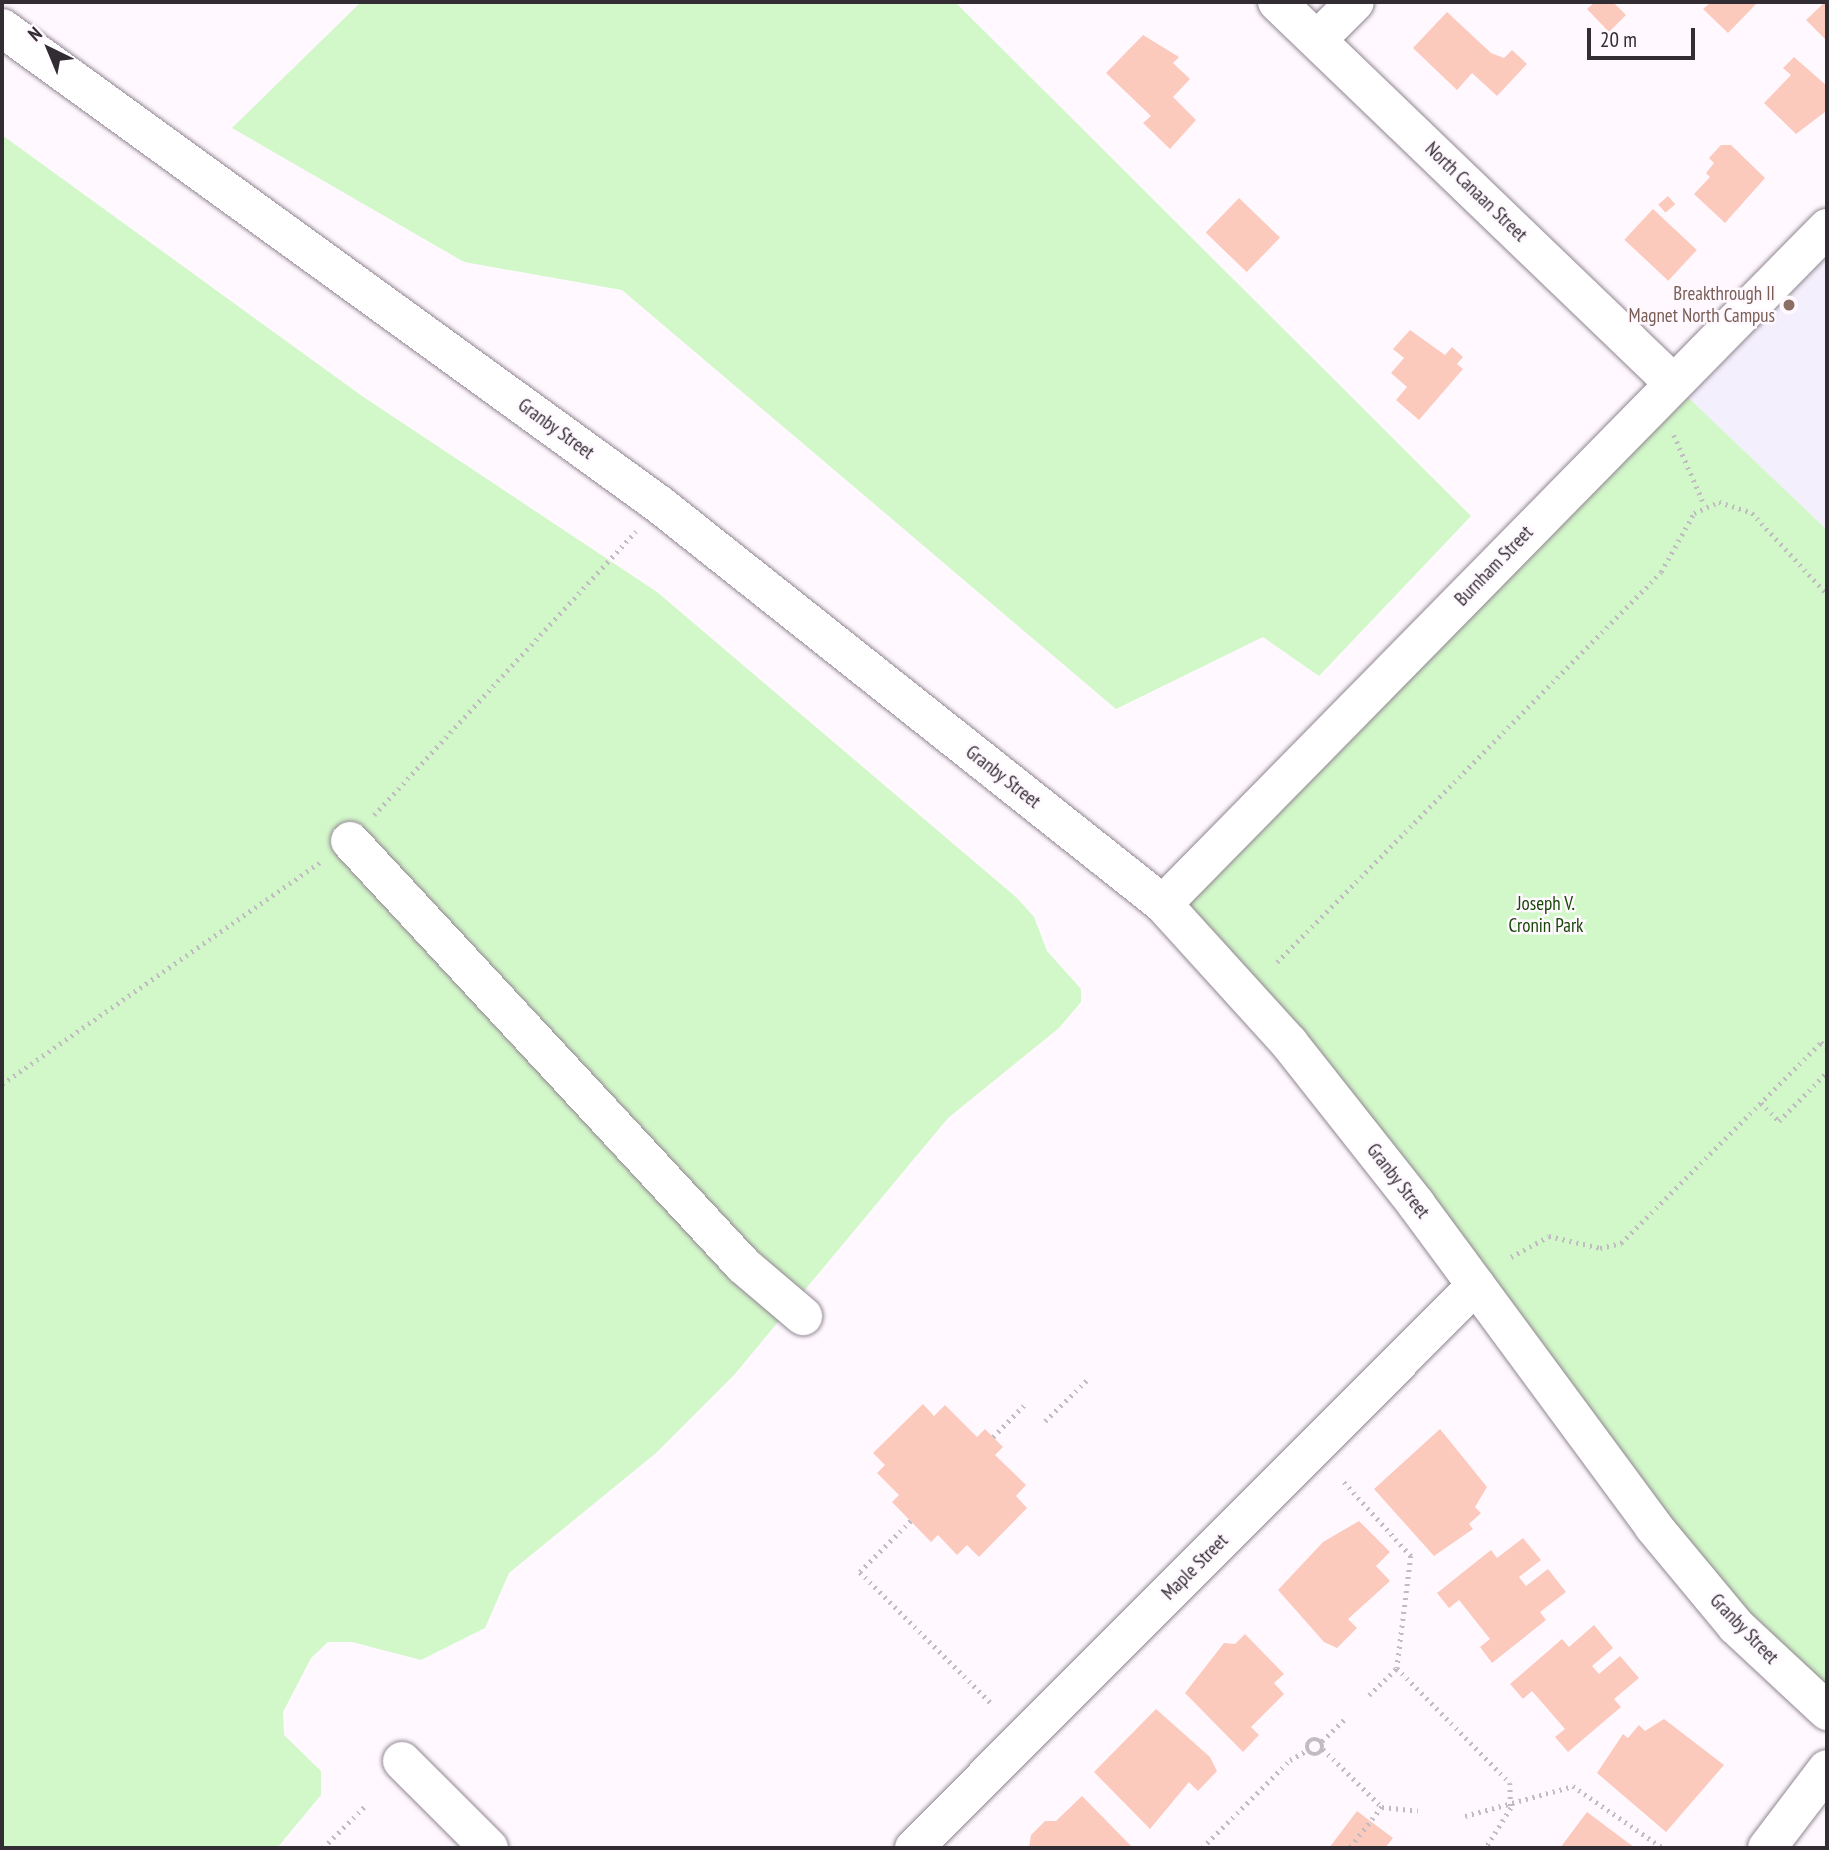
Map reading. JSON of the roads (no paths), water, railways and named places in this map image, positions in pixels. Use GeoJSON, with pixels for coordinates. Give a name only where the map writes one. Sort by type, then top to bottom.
{"type":"FeatureCollection","features":[{"type":"Feature","properties":{"kind":"street","name":"North Canaan Street"},"geometry":{"type":"LineString","coordinates":[[1278,2],[1673,383]]}},
{"type":"Feature","properties":{"kind":"street"},"geometry":{"type":"LineString","coordinates":[[1318,39],[1355,2]]}},
{"type":"Feature","properties":{"kind":"street","name":"Granby Street"},"geometry":{"type":"LineString","coordinates":[[2,28],[660,505],[1163,904],[1289,1043],[1476,1285],[1661,1536],[1736,1626],[1827,1711]]}},
{"type":"Feature","properties":{"kind":"street","name":"Burnham Street"},"geometry":{"type":"LineString","coordinates":[[1163,904],[1827,228]]}},
{"type":"Feature","properties":{"kind":"street"},"geometry":{"type":"LineString","coordinates":[[350,841],[743,1265],[803,1316]]}},
{"type":"Feature","properties":{"kind":"street","name":"Maple Street"},"geometry":{"type":"LineString","coordinates":[[914,1848],[1476,1285]]}},
{"type":"Feature","properties":{"kind":"street"},"geometry":{"type":"LineString","coordinates":[[402,1761],[489,1848]]}},
{"type":"Feature","properties":{"kind":"street"},"geometry":{"type":"LineString","coordinates":[[1767,1848],[1827,1769]]}},
{"type":"Feature","properties":{"kind":"place","name":"Breakthrough II Magnet North Campus"},"geometry":{"type":"Point","coordinates":[1789,305]}},
{"type":"Feature","properties":{"kind":"park label","name":"Joseph V. Cronin Park"},"geometry":{"type":"Point","coordinates":[1546,915]}}]}
